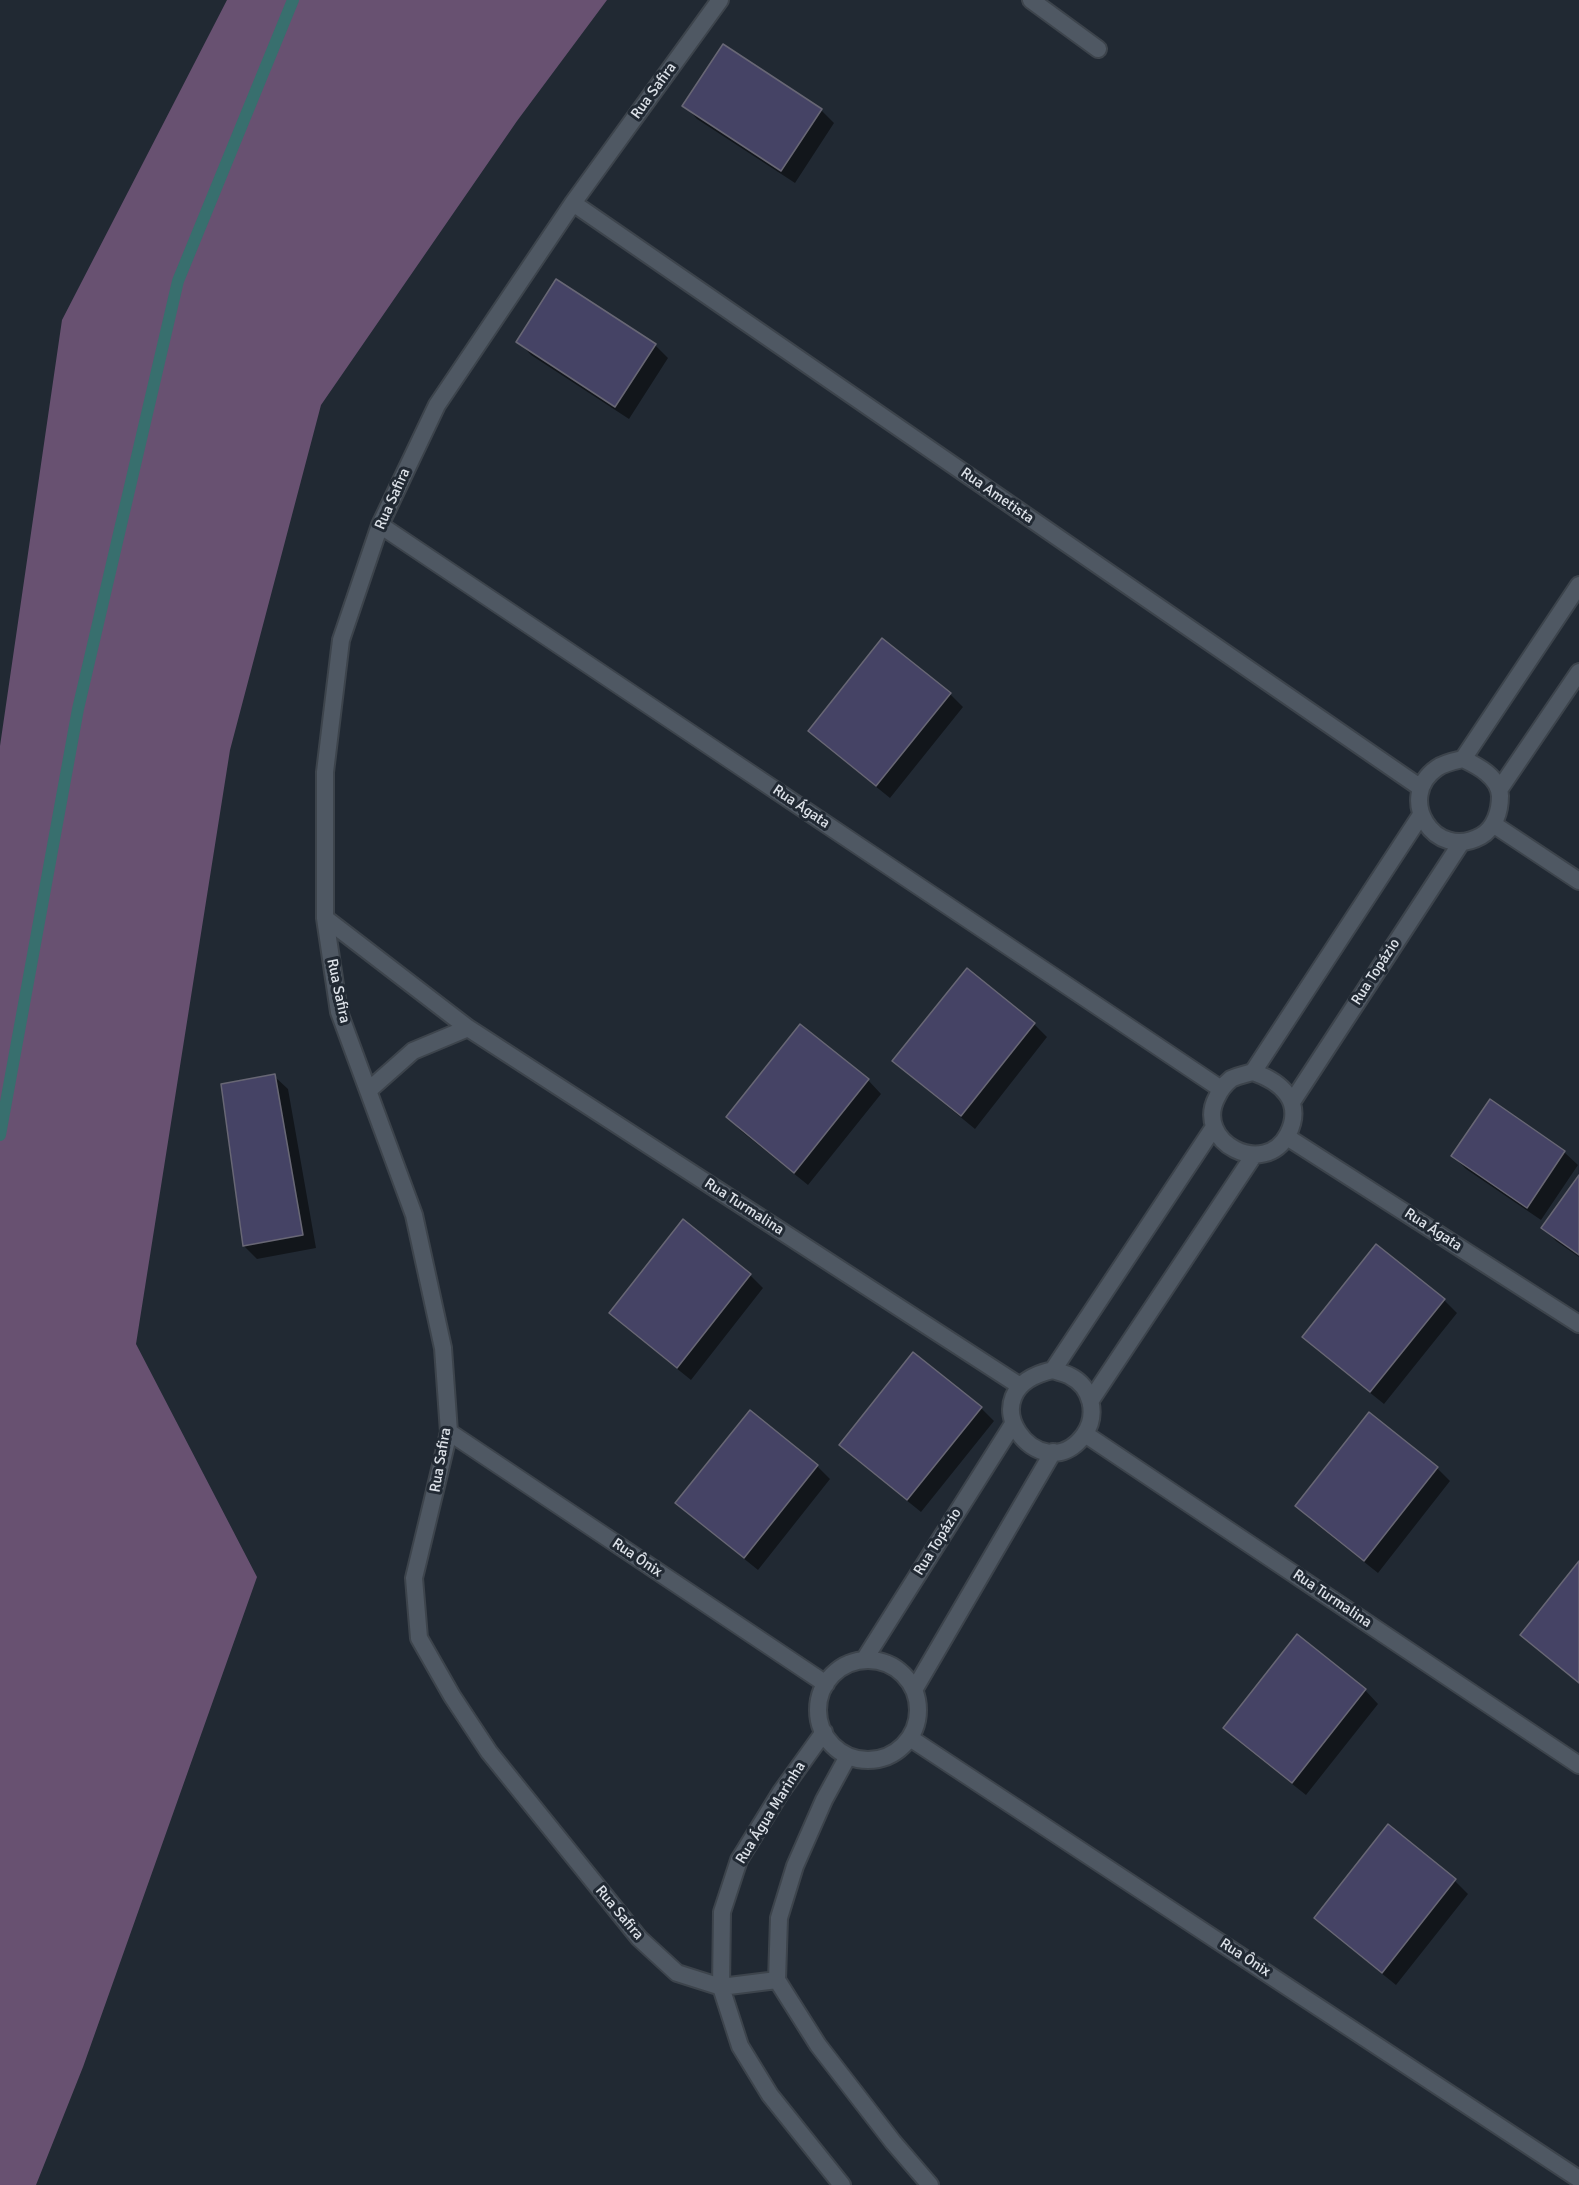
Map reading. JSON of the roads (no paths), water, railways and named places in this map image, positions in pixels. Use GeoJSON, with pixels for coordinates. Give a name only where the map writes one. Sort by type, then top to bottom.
{"type":"FeatureCollection","features":[{"type":"Feature","properties":{"kind":"street","name":"Rua Safira"},"geometry":{"type":"LineString","coordinates":[[720,0],[573,203],[437,405],[381,525],[341,640],[325,772],[325,918],[339,1012],[414,1215],[443,1348],[449,1432],[414,1578],[419,1638],[452,1696],[489,1752],[639,1938],[677,1973],[721,1987]]}},
{"type":"Feature","properties":{"kind":"street"},"geometry":{"type":"LineString","coordinates":[[1031,0],[1098,49]]}},
{"type":"Feature","properties":{"kind":"street","name":"Rua Ametista"},"geometry":{"type":"LineString","coordinates":[[573,203],[1421,788]]}},
{"type":"Feature","properties":{"kind":"street","name":"Rua Ágata"},"geometry":{"type":"LineString","coordinates":[[381,525],[1221,1089]]}},
{"type":"Feature","properties":{"kind":"street"},"geometry":{"type":"LineString","coordinates":[[1579,585],[1463,759],[1438,767],[1428,776],[1421,788],[1419,802],[1421,814],[1427,826],[1436,836],[1461,843],[1485,834],[1493,824],[1498,812],[1499,790],[1579,672]]}},
{"type":"Feature","properties":{"kind":"street"},"geometry":{"type":"LineString","coordinates":[[1463,759],[1478,765],[1488,774],[1499,790]]}},
{"type":"Feature","properties":{"kind":"street"},"geometry":{"type":"LineString","coordinates":[[1253,1072],[1421,814]]}},
{"type":"Feature","properties":{"kind":"street"},"geometry":{"type":"LineString","coordinates":[[1493,824],[1579,881]]}},
{"type":"Feature","properties":{"kind":"street","name":"Rua Topázio"},"geometry":{"type":"LineString","coordinates":[[1292,1102],[1461,843]]}},
{"type":"Feature","properties":{"kind":"street","name":"Rua Turmalina"},"geometry":{"type":"LineString","coordinates":[[325,918],[468,1028],[1020,1386]]}},
{"type":"Feature","properties":{"kind":"street"},"geometry":{"type":"LineString","coordinates":[[369,1090],[413,1051],[468,1028]]}},
{"type":"Feature","properties":{"kind":"street"},"geometry":{"type":"LineString","coordinates":[[1253,1072],[1270,1078],[1281,1086],[1292,1102],[1292,1125],[1287,1137],[1267,1153],[1254,1155],[1241,1154],[1220,1139],[1214,1127],[1212,1114],[1214,1101],[1221,1089],[1231,1079],[1253,1072]]}},
{"type":"Feature","properties":{"kind":"street"},"geometry":{"type":"LineString","coordinates":[[1053,1370],[1214,1127]]}},
{"type":"Feature","properties":{"kind":"street","name":"Rua Ágata"},"geometry":{"type":"LineString","coordinates":[[1287,1137],[1579,1324]]}},
{"type":"Feature","properties":{"kind":"street"},"geometry":{"type":"LineString","coordinates":[[1091,1400],[1254,1155]]}},
{"type":"Feature","properties":{"kind":"street"},"geometry":{"type":"LineString","coordinates":[[1053,1370],[1070,1375],[1081,1383],[1091,1400],[1091,1422],[1077,1443],[1065,1450],[1053,1452],[1028,1445],[1019,1436],[1013,1424],[1011,1412],[1013,1398],[1020,1386],[1030,1377],[1053,1370]]}},
{"type":"Feature","properties":{"kind":"street","name":"Rua Topázio"},"geometry":{"type":"LineString","coordinates":[[864,1660],[1013,1424]]}},
{"type":"Feature","properties":{"kind":"street","name":"Rua Ônix"},"geometry":{"type":"LineString","coordinates":[[449,1432],[826,1684]]}},
{"type":"Feature","properties":{"kind":"street","name":"Rua Turmalina"},"geometry":{"type":"LineString","coordinates":[[1085,1434],[1579,1765]]}},
{"type":"Feature","properties":{"kind":"street"},"geometry":{"type":"LineString","coordinates":[[914,1690],[1053,1452]]}},
{"type":"Feature","properties":{"kind":"street"},"geometry":{"type":"LineString","coordinates":[[864,1660],[880,1661],[894,1667],[906,1677],[914,1690],[918,1705],[917,1722],[910,1738],[898,1750],[882,1758],[865,1760],[848,1756],[834,1746],[824,1732],[819,1716],[820,1698],[826,1684],[836,1672],[849,1664],[864,1660]]}},
{"type":"Feature","properties":{"kind":"street","name":"Rua Água Marinha"},"geometry":{"type":"LineString","coordinates":[[824,1732],[781,1792],[739,1860],[722,1912],[721,1987],[740,2046],[764,2086],[842,2185]]}},
{"type":"Feature","properties":{"kind":"street","name":"Rua Ônix"},"geometry":{"type":"LineString","coordinates":[[910,1738],[1579,2179]]}},
{"type":"Feature","properties":{"kind":"street"},"geometry":{"type":"LineString","coordinates":[[848,1756],[824,1800],[795,1866],[779,1917],[777,1980],[818,2044],[893,2142],[930,2185]]}},
{"type":"Feature","properties":{"kind":"street"},"geometry":{"type":"LineString","coordinates":[[721,1987],[777,1980]]}},
{"type":"Feature","properties":{"kind":"waterway"},"geometry":{"type":"LineString","coordinates":[[0,1135],[78,709],[178,281],[293,0]]}}]}
